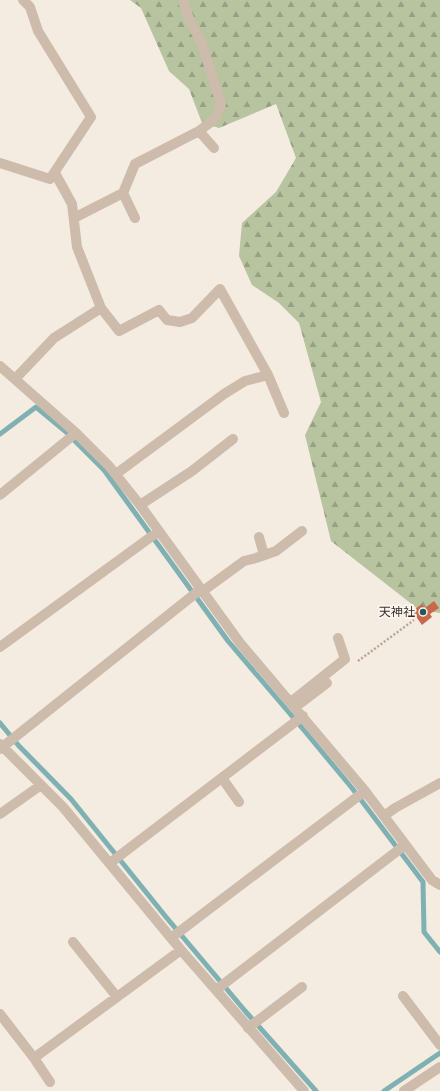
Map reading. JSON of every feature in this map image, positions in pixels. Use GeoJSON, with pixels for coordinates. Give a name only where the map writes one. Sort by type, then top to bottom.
{"type":"FeatureCollection","features":[{"type":"Feature","properties":{"kind":"street"},"geometry":{"type":"LineString","coordinates":[[0,163],[50,179],[91,117],[38,31],[30,7],[23,0]]}},
{"type":"Feature","properties":{"kind":"street"},"geometry":{"type":"LineString","coordinates":[[74,218],[122,193],[135,164],[199,131],[216,119],[220,104],[202,44],[190,21],[184,0]]}},
{"type":"Feature","properties":{"kind":"street"},"geometry":{"type":"LineString","coordinates":[[199,131],[214,148]]}},
{"type":"Feature","properties":{"kind":"street"},"geometry":{"type":"LineString","coordinates":[[55,173],[72,204],[77,247],[101,308],[119,331],[159,310],[167,320],[180,322],[192,318],[220,289],[268,375],[284,413]]}},
{"type":"Feature","properties":{"kind":"street"},"geometry":{"type":"LineString","coordinates":[[122,193],[135,218]]}},
{"type":"Feature","properties":{"kind":"street"},"geometry":{"type":"LineString","coordinates":[[101,308],[54,338],[6,374],[73,436],[93,448],[116,474],[140,506],[154,534],[198,593],[293,705],[298,719],[360,795],[384,816],[400,849],[432,880],[440,885]]}},
{"type":"Feature","properties":{"kind":"street"},"geometry":{"type":"LineString","coordinates":[[116,474],[245,380],[268,375]]}},
{"type":"Feature","properties":{"kind":"street"},"geometry":{"type":"LineString","coordinates":[[0,495],[73,436]]}},
{"type":"Feature","properties":{"kind":"street"},"geometry":{"type":"LineString","coordinates":[[140,506],[233,440]]}},
{"type":"Feature","properties":{"kind":"street"},"geometry":{"type":"LineString","coordinates":[[302,531],[276,551],[244,561],[198,593],[14,739],[1,747],[115,859],[176,934],[181,950],[221,986],[254,1024],[304,1091]]}},
{"type":"Feature","properties":{"kind":"street"},"geometry":{"type":"LineString","coordinates":[[0,647],[154,534]]}},
{"type":"Feature","properties":{"kind":"street"},"geometry":{"type":"LineString","coordinates":[[259,537],[264,555]]}},
{"type":"Feature","properties":{"kind":"street"},"geometry":{"type":"LineString","coordinates":[[293,705],[345,659],[338,638]]}},
{"type":"Feature","properties":{"kind":"street"},"geometry":{"type":"LineString","coordinates":[[293,705],[327,683]]}},
{"type":"Feature","properties":{"kind":"street"},"geometry":{"type":"LineString","coordinates":[[115,859],[298,719]]}},
{"type":"Feature","properties":{"kind":"street"},"geometry":{"type":"LineString","coordinates":[[222,778],[239,802]]}},
{"type":"Feature","properties":{"kind":"street"},"geometry":{"type":"LineString","coordinates":[[384,816],[395,808],[440,783]]}},
{"type":"Feature","properties":{"kind":"street"},"geometry":{"type":"LineString","coordinates":[[0,814],[41,785]]}},
{"type":"Feature","properties":{"kind":"street"},"geometry":{"type":"LineString","coordinates":[[176,934],[360,795]]}},
{"type":"Feature","properties":{"kind":"street"},"geometry":{"type":"LineString","coordinates":[[221,986],[400,849]]}},
{"type":"Feature","properties":{"kind":"street"},"geometry":{"type":"LineString","coordinates":[[73,942],[117,997]]}},
{"type":"Feature","properties":{"kind":"street"},"geometry":{"type":"LineString","coordinates":[[34,1058],[181,950]]}},
{"type":"Feature","properties":{"kind":"street"},"geometry":{"type":"LineString","coordinates":[[254,1024],[302,987]]}},
{"type":"Feature","properties":{"kind":"street"},"geometry":{"type":"LineString","coordinates":[[403,996],[440,1045]]}},
{"type":"Feature","properties":{"kind":"street"},"geometry":{"type":"LineString","coordinates":[[0,1014],[34,1058],[50,1082]]}},
{"type":"Feature","properties":{"kind":"street"},"geometry":{"type":"LineString","coordinates":[[404,1091],[440,1067]]}},
{"type":"Feature","properties":{"kind":"path"},"geometry":{"type":"LineString","coordinates":[[352,665],[414,620]]}},
{"type":"Feature","properties":{"kind":"green space"},"geometry":{"type":"Polygon","coordinates":[[[130,0],[440,0],[440,613],[418,609],[331,541],[305,435],[321,402],[299,323],[279,303],[252,285],[239,256],[242,223],[276,192],[296,158],[276,104],[219,128],[202,123],[189,89],[169,71],[141,8],[130,0]]]}},
{"type":"Feature","properties":{"kind":"building","name":"天神社"},"geometry":{"type":"Polygon","coordinates":[[[434,601],[439,608],[430,614],[432,617],[422,625],[412,611],[422,604],[425,608],[434,601]]]}},
{"type":"Feature","properties":{"kind":"waterway"},"geometry":{"type":"LineString","coordinates":[[0,434],[36,407],[65,431],[104,470],[228,641],[352,788],[423,882],[424,932],[440,952]]}},
{"type":"Feature","properties":{"kind":"waterway"},"geometry":{"type":"LineString","coordinates":[[0,723],[19,746],[71,799],[166,917],[246,1012],[316,1091]]}},
{"type":"Feature","properties":{"kind":"waterway"},"geometry":{"type":"LineString","coordinates":[[384,1091],[440,1053]]}},
{"type":"Feature","properties":{"kind":"place","name":"天神社"},"geometry":{"type":"Point","coordinates":[423,612]}}]}
